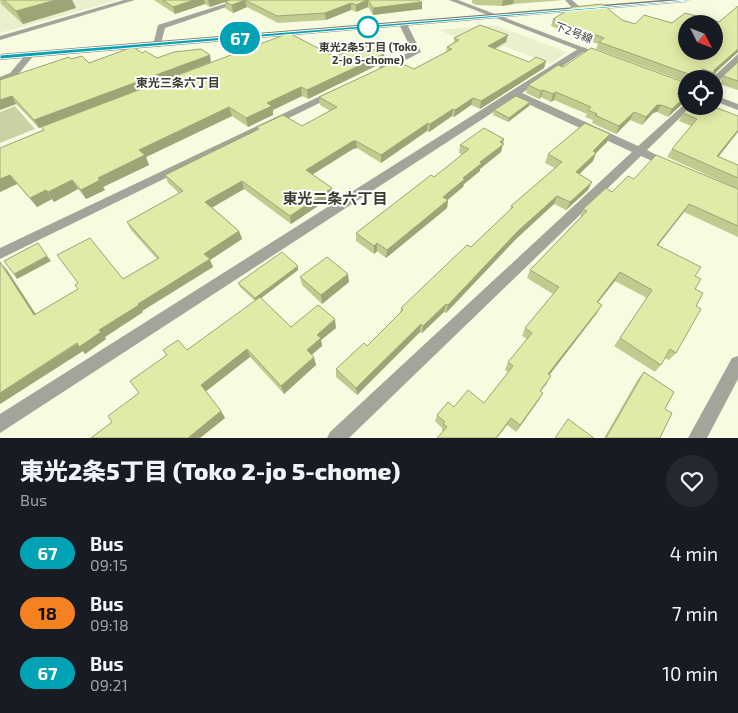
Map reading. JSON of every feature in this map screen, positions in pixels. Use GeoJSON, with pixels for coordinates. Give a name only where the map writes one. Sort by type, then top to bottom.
{"type":"FeatureCollection","features":[{"type":"Feature","properties":{"kind":"main road"},"geometry":{"type":"LineString","coordinates":[[0,57],[687,0]]}},
{"type":"Feature","properties":{"kind":"street"},"geometry":{"type":"LineString","coordinates":[[0,38],[132,0]]}},
{"type":"Feature","properties":{"kind":"street"},"geometry":{"type":"LineString","coordinates":[[157,44],[161,27],[244,0]]}},
{"type":"Feature","properties":{"kind":"street","name":"下2号線"},"geometry":{"type":"LineString","coordinates":[[452,0],[612,60]]}},
{"type":"Feature","properties":{"kind":"street"},"geometry":{"type":"LineString","coordinates":[[568,0],[578,9]]}},
{"type":"Feature","properties":{"kind":"street"},"geometry":{"type":"LineString","coordinates":[[373,73],[417,52],[404,24]]}},
{"type":"Feature","properties":{"kind":"street"},"geometry":{"type":"LineString","coordinates":[[223,62],[242,55],[245,37]]}},
{"type":"Feature","properties":{"kind":"street"},"geometry":{"type":"LineString","coordinates":[[0,424],[584,49]]}},
{"type":"Feature","properties":{"kind":"street"},"geometry":{"type":"LineString","coordinates":[[0,80],[13,75],[30,55]]}},
{"type":"Feature","properties":{"kind":"street"},"geometry":{"type":"LineString","coordinates":[[723,71],[738,57]]}},
{"type":"Feature","properties":{"kind":"street"},"geometry":{"type":"LineString","coordinates":[[0,254],[346,86]]}},
{"type":"Feature","properties":{"kind":"street"},"geometry":{"type":"LineString","coordinates":[[515,94],[684,171]]}},
{"type":"Feature","properties":{"kind":"street"},"geometry":{"type":"LineString","coordinates":[[723,101],[738,107]]}},
{"type":"Feature","properties":{"kind":"street"},"geometry":{"type":"LineString","coordinates":[[336,438],[678,114]]}},
{"type":"Feature","properties":{"kind":"street"},"geometry":{"type":"LineString","coordinates":[[698,438],[738,363]]}},
{"type":"Feature","properties":{"kind":"shaded area"},"geometry":{"type":"Polygon","coordinates":[[[0,0],[118,0],[0,33],[0,0]]]}},
{"type":"Feature","properties":{"kind":"shaded area"},"geometry":{"type":"Polygon","coordinates":[[[495,25],[567,52],[550,64],[504,46],[492,52],[439,30],[495,25]]]}},
{"type":"Feature","properties":{"kind":"shaded area"},"geometry":{"type":"Polygon","coordinates":[[[15,106],[35,129],[0,143],[0,112],[15,106]]]}},
{"type":"Feature","properties":{"kind":"building"},"geometry":{"type":"Polygon","coordinates":[[[4,0],[56,0],[16,11],[4,0]]]}},
{"type":"Feature","properties":{"kind":"building"},"geometry":{"type":"Polygon","coordinates":[[[163,0],[194,0],[173,7],[163,0]]]}},
{"type":"Feature","properties":{"kind":"building"},"geometry":{"type":"Polygon","coordinates":[[[245,0],[232,5],[225,2],[245,0]]]}},
{"type":"Feature","properties":{"kind":"building"},"geometry":{"type":"Polygon","coordinates":[[[245,0],[367,0],[356,5],[351,3],[325,13],[277,16],[245,0]]]}},
{"type":"Feature","properties":{"kind":"building"},"geometry":{"type":"Polygon","coordinates":[[[368,0],[417,0],[422,2],[373,8],[368,0]]]}},
{"type":"Feature","properties":{"kind":"building"},"geometry":{"type":"Polygon","coordinates":[[[602,4],[622,20],[635,24],[644,15],[672,23],[678,18],[678,60],[723,60],[723,19],[738,6],[738,49],[714,70],[678,70],[599,42],[604,38],[553,19],[573,7],[602,4]]]}},
{"type":"Feature","properties":{"kind":"building"},"geometry":{"type":"Polygon","coordinates":[[[480,25],[508,35],[488,46],[529,62],[536,57],[546,61],[481,101],[473,98],[430,124],[428,123],[381,155],[353,141],[306,170],[332,188],[290,216],[242,181],[205,202],[239,231],[204,254],[210,259],[99,330],[101,332],[79,347],[77,343],[0,393],[0,262],[34,315],[78,289],[75,285],[78,283],[57,255],[90,238],[123,279],[159,258],[127,222],[183,191],[165,175],[259,129],[257,127],[283,115],[302,126],[337,107],[319,97],[396,61],[414,69],[452,49],[447,47],[459,40],[454,38],[480,25]]]}},
{"type":"Feature","properties":{"kind":"building"},"geometry":{"type":"Polygon","coordinates":[[[289,33],[335,57],[361,44],[384,54],[307,90],[301,87],[267,103],[272,106],[246,118],[229,107],[139,150],[145,155],[98,178],[100,180],[81,190],[72,180],[48,192],[46,190],[30,198],[10,175],[0,179],[0,148],[44,130],[41,127],[289,33]]]}},
{"type":"Feature","properties":{"kind":"building"},"geometry":{"type":"Polygon","coordinates":[[[130,48],[135,48],[142,53],[145,51],[157,58],[174,52],[201,49],[210,55],[34,120],[12,96],[0,100],[0,80],[69,57],[71,59],[82,56],[89,63],[130,48]]]}},
{"type":"Feature","properties":{"kind":"building"},"geometry":{"type":"Polygon","coordinates":[[[591,48],[678,80],[678,103],[672,109],[657,105],[646,117],[634,112],[619,126],[595,115],[597,114],[588,110],[591,107],[556,92],[553,94],[541,91],[528,85],[558,65],[563,67],[591,48]]]}},
{"type":"Feature","properties":{"kind":"building"},"geometry":{"type":"Polygon","coordinates":[[[738,62],[738,81],[723,76],[738,62]]]}},
{"type":"Feature","properties":{"kind":"building"},"geometry":{"type":"Polygon","coordinates":[[[516,96],[530,102],[509,118],[494,110],[516,96]]]}},
{"type":"Feature","properties":{"kind":"building"},"geometry":{"type":"Polygon","coordinates":[[[723,110],[738,116],[738,130],[717,156],[738,165],[738,178],[672,149],[697,119],[688,115],[723,115],[723,110]]]}},
{"type":"Feature","properties":{"kind":"building"},"geometry":{"type":"Polygon","coordinates":[[[585,123],[610,134],[593,151],[596,153],[576,172],[592,182],[570,202],[557,196],[518,231],[448,305],[446,304],[423,326],[421,324],[356,388],[336,369],[364,343],[367,346],[403,310],[401,308],[467,245],[471,247],[513,207],[511,206],[562,162],[548,154],[585,123]]]}},
{"type":"Feature","properties":{"kind":"building"},"geometry":{"type":"Polygon","coordinates":[[[484,128],[504,139],[500,142],[504,144],[480,162],[482,163],[443,197],[448,200],[387,250],[377,243],[374,246],[356,233],[431,175],[434,177],[469,149],[460,145],[484,128]]]}},
{"type":"Feature","properties":{"kind":"building"},"geometry":{"type":"Polygon","coordinates":[[[656,155],[738,189],[738,226],[689,204],[657,245],[701,267],[695,276],[701,279],[695,289],[703,293],[696,306],[701,309],[676,353],[670,349],[661,365],[620,338],[652,290],[620,272],[597,302],[602,305],[548,374],[551,376],[540,391],[543,393],[520,425],[511,418],[496,438],[437,438],[447,427],[443,424],[445,422],[437,415],[448,402],[454,407],[468,390],[484,403],[513,366],[508,362],[532,333],[525,328],[559,287],[530,270],[587,211],[583,209],[606,188],[612,192],[628,176],[634,179],[656,155]]]}},
{"type":"Feature","properties":{"kind":"building"},"geometry":{"type":"Polygon","coordinates":[[[38,243],[47,256],[14,274],[4,261],[38,243]]]}},
{"type":"Feature","properties":{"kind":"building"},"geometry":{"type":"Polygon","coordinates":[[[282,252],[298,266],[255,298],[238,283],[282,252]]]}},
{"type":"Feature","properties":{"kind":"building"},"geometry":{"type":"Polygon","coordinates":[[[327,257],[348,274],[321,295],[300,277],[327,257]]]}},
{"type":"Feature","properties":{"kind":"building"},"geometry":{"type":"Polygon","coordinates":[[[260,297],[291,327],[318,305],[335,319],[317,335],[321,338],[307,350],[314,357],[281,386],[247,349],[201,385],[221,411],[188,438],[91,438],[112,422],[108,416],[139,393],[130,381],[167,355],[163,350],[178,340],[187,350],[260,297]]]}},
{"type":"Feature","properties":{"kind":"building"},"geometry":{"type":"Polygon","coordinates":[[[644,372],[674,392],[665,409],[672,413],[660,438],[606,438],[644,372]]]}},
{"type":"Feature","properties":{"kind":"building"},"geometry":{"type":"Polygon","coordinates":[[[568,419],[594,438],[555,438],[568,419]]]}},
{"type":"Feature","properties":{"kind":"bus line","name":"67"},"geometry":{"type":"LineString","coordinates":[[0,57],[687,0]]}},
{"type":"Feature","properties":{"kind":"place","name":"東光2条5丁目 (Toko 2-jo 5-chome)"},"geometry":{"type":"Point","coordinates":[368,27]}},
{"type":"Feature","properties":{"kind":"district","name":"東光三条六丁目"},"geometry":{"type":"Point","coordinates":[178,82]}},
{"type":"Feature","properties":{"kind":"district","name":"東光二条六丁目"},"geometry":{"type":"Point","coordinates":[335,198]}}]}
